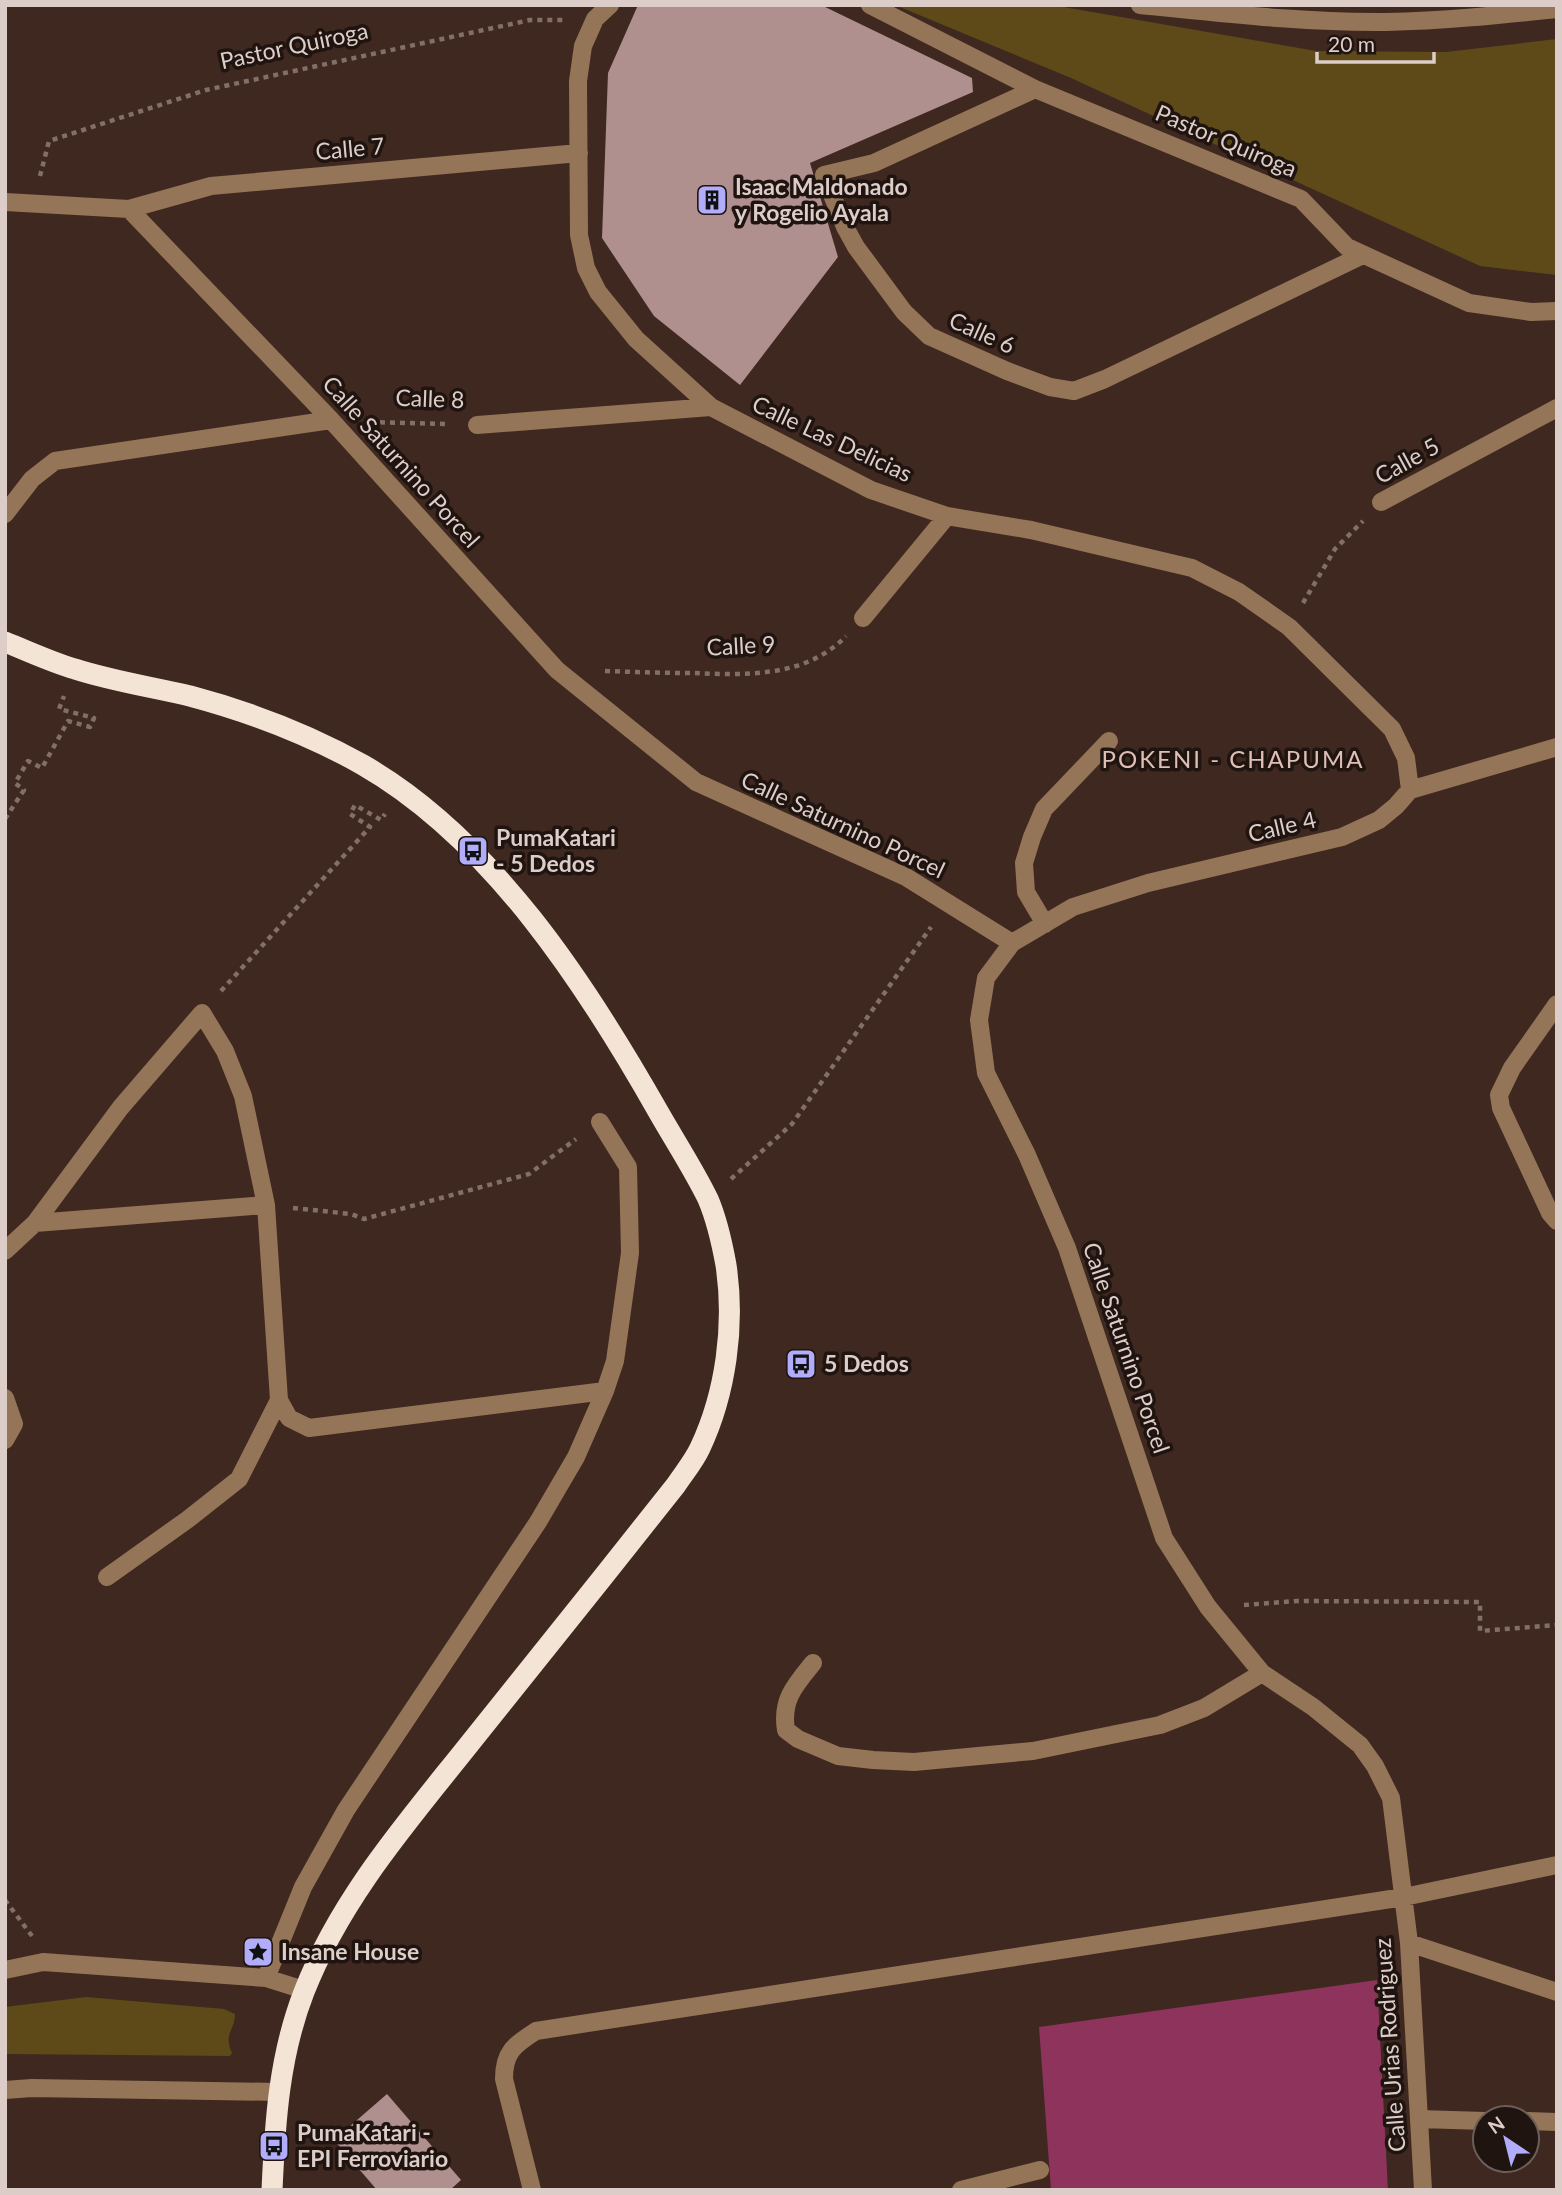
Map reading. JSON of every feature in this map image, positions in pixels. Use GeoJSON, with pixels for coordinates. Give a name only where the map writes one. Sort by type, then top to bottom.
{"type":"FeatureCollection","features":[{"type":"Feature","properties":{"kind":"highway"},"geometry":{"type":"LineString","coordinates":[[5,642],[75,669],[193,697],[278,725],[326,745],[365,766],[434,814],[474,851],[520,904],[589,999],[642,1083],[708,1200],[719,1231],[726,1268],[729,1307],[727,1354],[717,1405],[699,1449],[676,1485],[406,1823],[348,1903],[304,1990],[288,2040],[278,2092],[272,2190]]}},
{"type":"Feature","properties":{"kind":"street","name":"Calle Las Delicias"},"geometry":{"type":"LineString","coordinates":[[610,5],[595,19],[583,46],[578,81],[579,234],[586,268],[598,292],[636,339],[711,407],[871,489],[947,516],[1031,530],[1192,568],[1239,592],[1289,627],[1392,729],[1406,758],[1410,790]]}},
{"type":"Feature","properties":{"kind":"street","name":"Pastor Quiroga"},"geometry":{"type":"LineString","coordinates":[[870,5],[1035,89],[1301,199],[1347,247],[1469,303],[1531,312],[1557,312]]}},
{"type":"Feature","properties":{"kind":"street"},"geometry":{"type":"LineString","coordinates":[[1140,5],[1275,19],[1385,22],[1557,9]]}},
{"type":"Feature","properties":{"kind":"street","name":"Calle 6"},"geometry":{"type":"LineString","coordinates":[[1035,89],[874,163],[824,175],[856,247],[904,312],[929,336],[1007,371],[1050,387],[1074,391],[1105,379],[1363,255]]}},
{"type":"Feature","properties":{"kind":"street","name":"Calle 7"},"geometry":{"type":"LineString","coordinates":[[129,209],[211,186],[579,153]]}},
{"type":"Feature","properties":{"kind":"street"},"geometry":{"type":"LineString","coordinates":[[5,202],[129,209]]}},
{"type":"Feature","properties":{"kind":"street","name":"Calle Saturnino Porcel"},"geometry":{"type":"LineString","coordinates":[[129,209],[331,420],[557,670],[696,782],[906,877],[1012,943],[986,978],[979,1020],[986,1073],[1027,1155],[1067,1248],[1164,1538],[1208,1607],[1262,1674],[1313,1707],[1360,1745],[1375,1766],[1391,1798],[1404,1897]]}},
{"type":"Feature","properties":{"kind":"street","name":"Calle 8"},"geometry":{"type":"LineString","coordinates":[[477,425],[711,407]]}},
{"type":"Feature","properties":{"kind":"street","name":"Calle 5"},"geometry":{"type":"LineString","coordinates":[[1381,502],[1557,408]]}},
{"type":"Feature","properties":{"kind":"street"},"geometry":{"type":"LineString","coordinates":[[5,514],[32,479],[55,461],[331,420]]}},
{"type":"Feature","properties":{"kind":"street"},"geometry":{"type":"LineString","coordinates":[[863,618],[947,516]]}},
{"type":"Feature","properties":{"kind":"street"},"geometry":{"type":"LineString","coordinates":[[1045,924],[1026,892],[1024,863],[1031,837],[1044,809],[1109,741]]}},
{"type":"Feature","properties":{"kind":"street","name":"Calle 4"},"geometry":{"type":"LineString","coordinates":[[1012,943],[1073,907],[1148,883],[1342,837],[1379,820],[1410,790],[1557,747]]}},
{"type":"Feature","properties":{"kind":"street"},"geometry":{"type":"LineString","coordinates":[[1557,1004],[1512,1068],[1499,1096],[1501,1108],[1550,1213],[1557,1221]]}},
{"type":"Feature","properties":{"kind":"street"},"geometry":{"type":"LineString","coordinates":[[5,1251],[35,1223],[121,1107],[202,1013],[225,1051],[243,1096],[266,1205],[279,1400],[289,1418],[309,1428],[606,1391]]}},
{"type":"Feature","properties":{"kind":"street"},"geometry":{"type":"LineString","coordinates":[[266,1978],[303,1887],[345,1810],[538,1522],[576,1457],[606,1391],[615,1361],[630,1253],[628,1167],[600,1122]]}},
{"type":"Feature","properties":{"kind":"street"},"geometry":{"type":"LineString","coordinates":[[35,1223],[266,1205]]}},
{"type":"Feature","properties":{"kind":"street"},"geometry":{"type":"LineString","coordinates":[[5,1398],[14,1424],[5,1440]]}},
{"type":"Feature","properties":{"kind":"street"},"geometry":{"type":"LineString","coordinates":[[107,1577],[239,1479],[279,1400]]}},
{"type":"Feature","properties":{"kind":"street"},"geometry":{"type":"LineString","coordinates":[[813,1663],[793,1688],[783,1713],[786,1730],[798,1739],[838,1756],[914,1762],[1033,1751],[1160,1725],[1204,1708],[1262,1674]]}},
{"type":"Feature","properties":{"kind":"street"},"geometry":{"type":"LineString","coordinates":[[531,2190],[504,2079],[504,2062],[515,2044],[536,2031],[1404,1897],[1557,1865]]}},
{"type":"Feature","properties":{"kind":"street","name":"Calle Urias Rodriguez"},"geometry":{"type":"LineString","coordinates":[[1404,1897],[1423,2190]]}},
{"type":"Feature","properties":{"kind":"street"},"geometry":{"type":"LineString","coordinates":[[1409,1943],[1557,1992]]}},
{"type":"Feature","properties":{"kind":"street"},"geometry":{"type":"LineString","coordinates":[[5,1970],[43,1962],[266,1978],[304,1990]]}},
{"type":"Feature","properties":{"kind":"street"},"geometry":{"type":"LineString","coordinates":[[5,2090],[32,2088],[278,2092]]}},
{"type":"Feature","properties":{"kind":"street"},"geometry":{"type":"LineString","coordinates":[[1419,2119],[1471,2120]]}},
{"type":"Feature","properties":{"kind":"street"},"geometry":{"type":"LineString","coordinates":[[961,2190],[1040,2170]]}},
{"type":"Feature","properties":{"kind":"path","name":"Pastor Quiroga"},"geometry":{"type":"LineString","coordinates":[[32,202],[49,141],[206,90],[530,20],[595,19]]}},
{"type":"Feature","properties":{"kind":"path","name":"Calle 8"},"geometry":{"type":"LineString","coordinates":[[331,420],[477,425]]}},
{"type":"Feature","properties":{"kind":"path","name":"Calle 5"},"geometry":{"type":"LineString","coordinates":[[1289,627],[1335,549],[1381,502]]}},
{"type":"Feature","properties":{"kind":"path","name":"Calle 9"},"geometry":{"type":"LineString","coordinates":[[557,670],[760,674],[802,665],[838,644],[863,618]]}},
{"type":"Feature","properties":{"kind":"path"},"geometry":{"type":"LineString","coordinates":[[5,819],[24,790],[15,783],[29,761],[42,768],[68,721],[90,727],[94,718],[59,709],[66,693]]}},
{"type":"Feature","properties":{"kind":"path"},"geometry":{"type":"LineString","coordinates":[[202,1013],[370,827],[350,814],[355,805],[371,814]]}},
{"type":"Feature","properties":{"kind":"path"},"geometry":{"type":"LineString","coordinates":[[708,1200],[792,1124],[948,903]]}},
{"type":"Feature","properties":{"kind":"path"},"geometry":{"type":"LineString","coordinates":[[266,1205],[351,1214],[363,1219],[529,1174],[600,1122]]}},
{"type":"Feature","properties":{"kind":"path"},"geometry":{"type":"LineString","coordinates":[[1208,1607],[1297,1601],[1480,1602],[1480,1631],[1557,1625]]}},
{"type":"Feature","properties":{"kind":"path"},"geometry":{"type":"LineString","coordinates":[[5,1900],[30,1931],[43,1962]]}},
{"type":"Feature","properties":{"kind":"shaded area"},"geometry":{"type":"Polygon","coordinates":[[[895,5],[1052,5],[1316,51],[1446,52],[1557,39],[1557,275],[1480,266],[1071,78],[895,5]]]}},
{"type":"Feature","properties":{"kind":"shaded area"},"geometry":{"type":"Polygon","coordinates":[[[1377,1980],[1388,2190],[1051,2190],[1039,2027],[1377,1980]]]}},
{"type":"Feature","properties":{"kind":"shaded area"},"geometry":{"type":"Polygon","coordinates":[[[86,1997],[224,2009],[235,2014],[229,2036],[232,2053],[230,2056],[5,2054],[5,2007],[86,1997]]]}},
{"type":"Feature","properties":{"kind":"building","name":"Isaac Maldonado y Rogelio Ayala"},"geometry":{"type":"Polygon","coordinates":[[[638,5],[821,5],[972,78],[973,92],[810,163],[838,257],[740,385],[654,316],[602,238],[608,73],[638,5]]]}},
{"type":"Feature","properties":{"kind":"building"},"geometry":{"type":"Polygon","coordinates":[[[387,2094],[461,2180],[450,2190],[377,2190],[334,2140],[387,2094]]]}},
{"type":"Feature","properties":{"kind":"place","name":"Isaac Maldonado y Rogelio Ayala"},"geometry":{"type":"Point","coordinates":[712,200]}},
{"type":"Feature","properties":{"kind":"place","name":"PumaKatari - 5 Dedos"},"geometry":{"type":"Point","coordinates":[473,851]}},
{"type":"Feature","properties":{"kind":"place","name":"5 Dedos"},"geometry":{"type":"Point","coordinates":[801,1364]}},
{"type":"Feature","properties":{"kind":"place","name":"Insane House"},"geometry":{"type":"Point","coordinates":[258,1952]}},
{"type":"Feature","properties":{"kind":"place","name":"PumaKatari - EPI Ferroviario"},"geometry":{"type":"Point","coordinates":[274,2146]}},
{"type":"Feature","properties":{"kind":"district","name":"POKENI - CHAPUMA"},"geometry":{"type":"Point","coordinates":[1233,760]}}]}
